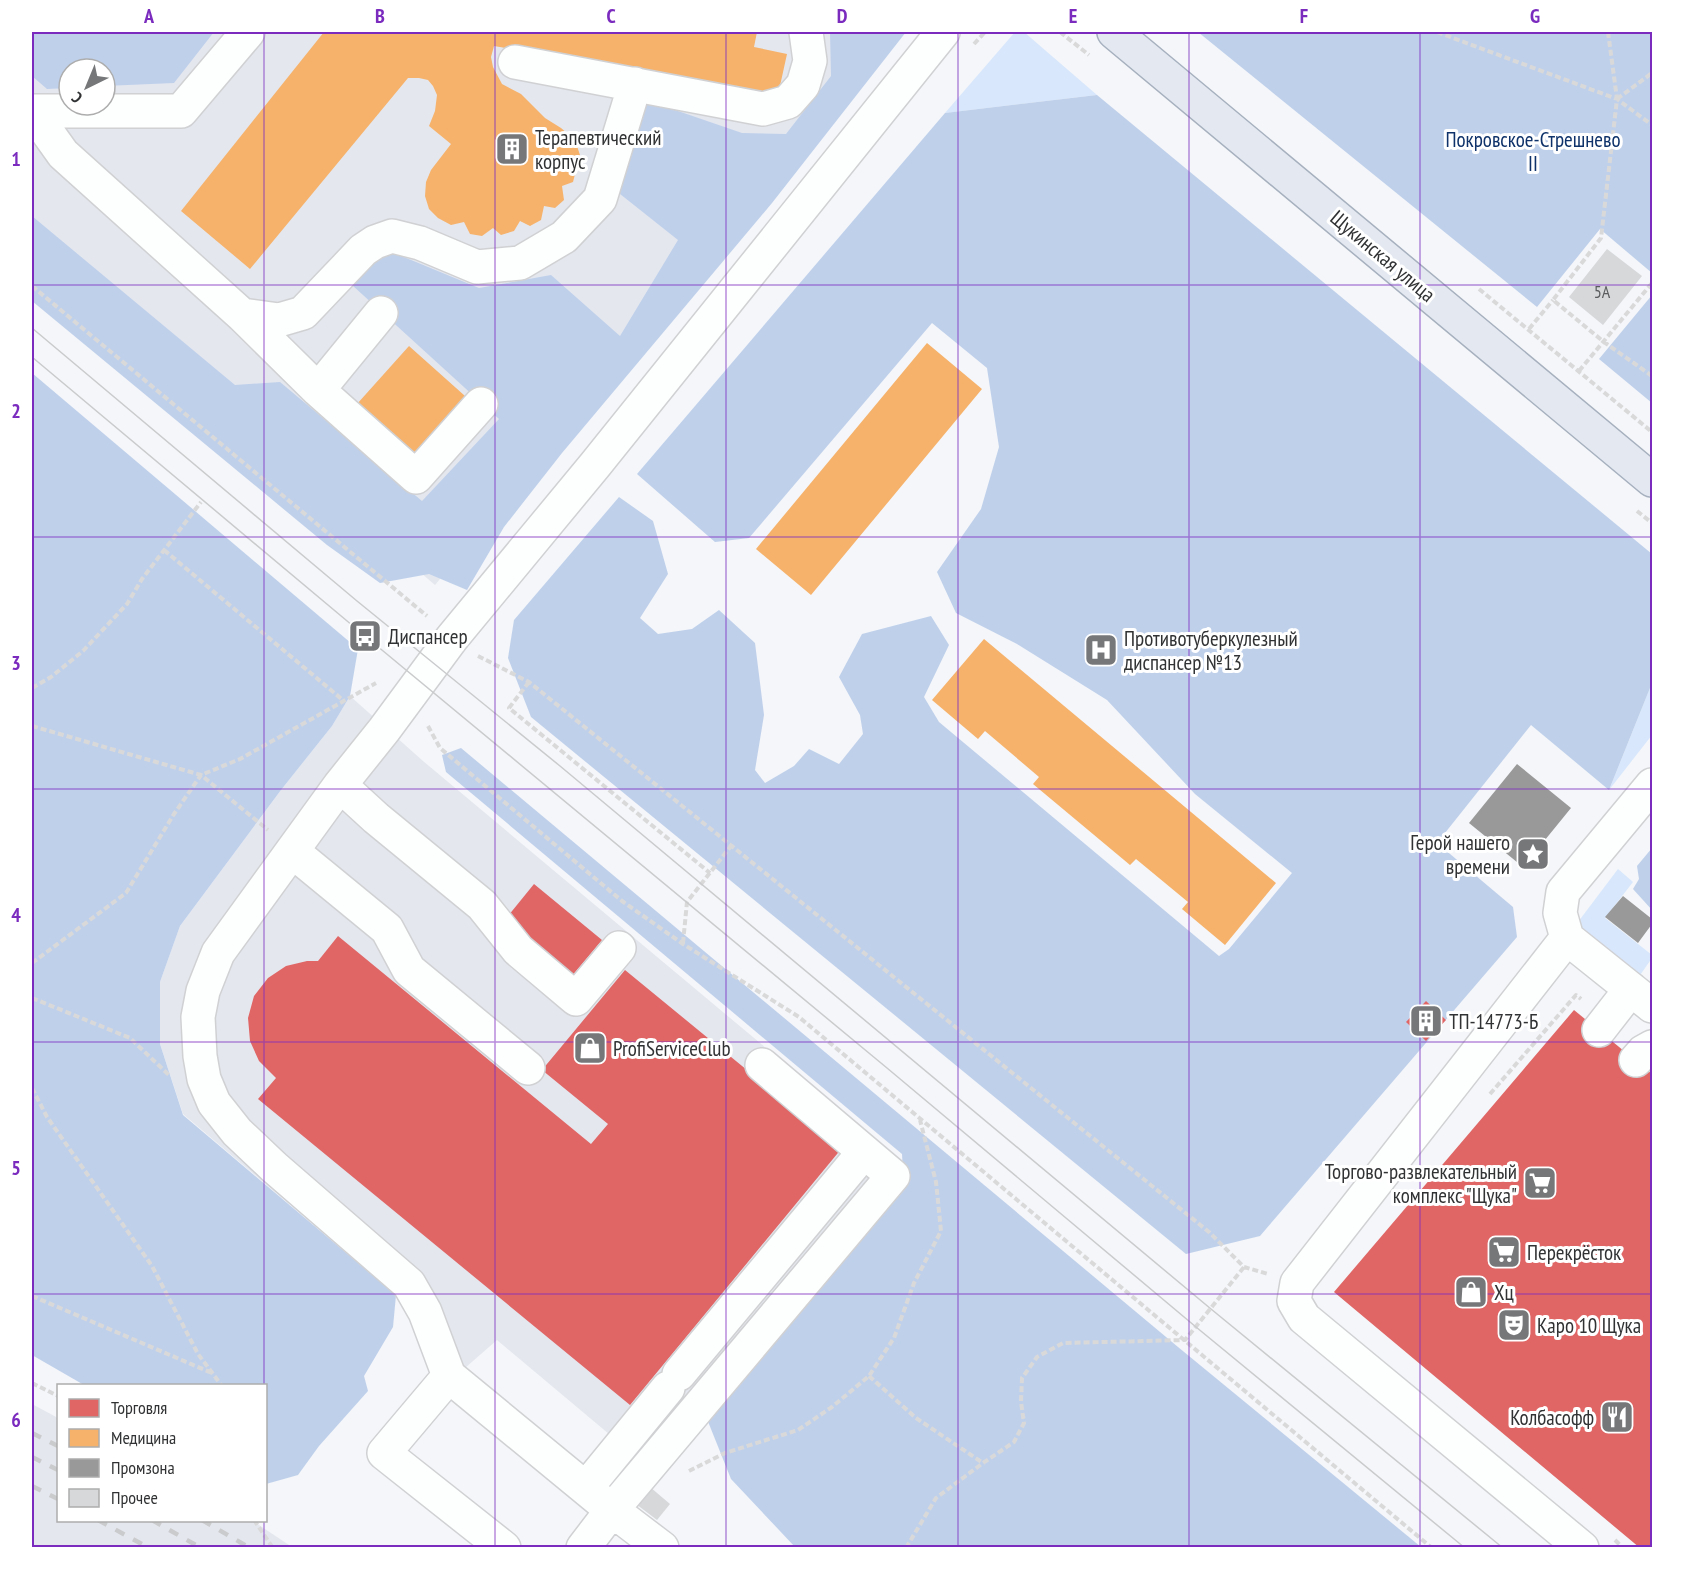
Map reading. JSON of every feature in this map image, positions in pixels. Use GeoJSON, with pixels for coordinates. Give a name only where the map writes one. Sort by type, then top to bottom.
{"type":"FeatureCollection","features":[{"type":"Feature","properties":{"kind":"main road","name":"Щукинская улица"},"geometry":{"type":"LineString","coordinates":[[1114,32],[1653,480]]}},
{"type":"Feature","properties":{"kind":"street"},"geometry":{"type":"LineString","coordinates":[[32,112],[181,111],[248,32]]}},
{"type":"Feature","properties":{"kind":"street"},"geometry":{"type":"LineString","coordinates":[[516,62],[763,109],[788,102],[803,85],[810,61],[806,32]]}},
{"type":"Feature","properties":{"kind":"street"},"geometry":{"type":"LineString","coordinates":[[662,1548],[612,1510],[449,1376],[425,1312],[409,1284],[274,1167],[237,1132],[214,1103],[204,1078],[200,1056],[198,1017],[203,991],[218,952],[340,784],[384,730],[452,638],[595,465],[943,32]]}},
{"type":"Feature","properties":{"kind":"street"},"geometry":{"type":"LineString","coordinates":[[242,315],[279,320],[303,313],[363,250],[375,242],[392,236],[420,243],[477,267],[520,263],[564,237],[600,199],[635,84]]}},
{"type":"Feature","properties":{"kind":"street"},"geometry":{"type":"LineString","coordinates":[[32,112],[63,154],[242,315],[318,390],[416,477],[481,404]]}},
{"type":"Feature","properties":{"kind":"street"},"geometry":{"type":"LineString","coordinates":[[318,390],[381,314]]}},
{"type":"Feature","properties":{"kind":"street"},"geometry":{"type":"LineString","coordinates":[[340,784],[376,818],[483,905],[518,950],[576,999],[619,948]]}},
{"type":"Feature","properties":{"kind":"street"},"geometry":{"type":"LineString","coordinates":[[1603,1025],[1642,997],[1567,938],[1560,913],[1563,892],[1653,785]]}},
{"type":"Feature","properties":{"kind":"street"},"geometry":{"type":"LineString","coordinates":[[292,850],[387,929],[409,970],[528,1068]]}},
{"type":"Feature","properties":{"kind":"street"},"geometry":{"type":"LineString","coordinates":[[1567,938],[1297,1283],[1294,1301],[1304,1318],[1582,1548]]}},
{"type":"Feature","properties":{"kind":"street"},"geometry":{"type":"LineString","coordinates":[[583,1548],[612,1510],[893,1176],[762,1065]]}},
{"type":"Feature","properties":{"kind":"street"},"geometry":{"type":"LineString","coordinates":[[586,1488],[864,1152]]}},
{"type":"Feature","properties":{"kind":"street"},"geometry":{"type":"LineString","coordinates":[[449,1376],[384,1453],[504,1548]]}},
{"type":"Feature","properties":{"kind":"path"},"geometry":{"type":"LineString","coordinates":[[1437,32],[1617,99],[1653,125]]}},
{"type":"Feature","properties":{"kind":"path"},"geometry":{"type":"LineString","coordinates":[[1529,329],[1601,238],[1617,99],[1608,32]]}},
{"type":"Feature","properties":{"kind":"path"},"geometry":{"type":"LineString","coordinates":[[1617,99],[1653,73]]}},
{"type":"Feature","properties":{"kind":"path"},"geometry":{"type":"LineString","coordinates":[[1579,371],[1653,283]]}},
{"type":"Feature","properties":{"kind":"path"},"geometry":{"type":"LineString","coordinates":[[32,286],[452,638],[470,652],[529,681],[1209,1232],[1244,1267],[1297,1283]]}},
{"type":"Feature","properties":{"kind":"path"},"geometry":{"type":"LineString","coordinates":[[1553,300],[1604,342],[1653,376]]}},
{"type":"Feature","properties":{"kind":"path"},"geometry":{"type":"LineString","coordinates":[[32,688],[51,677],[83,651],[126,604],[142,579],[201,502]]}},
{"type":"Feature","properties":{"kind":"path"},"geometry":{"type":"LineString","coordinates":[[164,550],[344,701]]}},
{"type":"Feature","properties":{"kind":"path"},"geometry":{"type":"LineString","coordinates":[[32,963],[126,893],[174,814],[201,775],[240,759],[386,677],[409,695],[440,748],[622,901],[683,944],[799,1017],[1432,1548]]}},
{"type":"Feature","properties":{"kind":"path"},"geometry":{"type":"LineString","coordinates":[[529,681],[509,708],[710,873]]}},
{"type":"Feature","properties":{"kind":"path"},"geometry":{"type":"LineString","coordinates":[[32,726],[201,775],[292,850]]}},
{"type":"Feature","properties":{"kind":"path"},"geometry":{"type":"LineString","coordinates":[[683,944],[687,902],[732,846]]}},
{"type":"Feature","properties":{"kind":"path"},"geometry":{"type":"LineString","coordinates":[[1484,1101],[1576,995],[1603,1025]]}},
{"type":"Feature","properties":{"kind":"path"},"geometry":{"type":"LineString","coordinates":[[32,998],[130,1038],[178,1083]]}},
{"type":"Feature","properties":{"kind":"path"},"geometry":{"type":"LineString","coordinates":[[32,1088],[47,1117],[152,1266],[198,1354],[221,1384]]}},
{"type":"Feature","properties":{"kind":"path"},"geometry":{"type":"LineString","coordinates":[[641,1476],[661,1482],[672,1480],[724,1454],[798,1430],[832,1407],[869,1376],[894,1338],[914,1283],[941,1231],[936,1182],[921,1120]]}},
{"type":"Feature","properties":{"kind":"path"},"geometry":{"type":"LineString","coordinates":[[906,1548],[936,1498],[983,1462],[1014,1442],[1024,1423],[1021,1402],[1022,1378],[1037,1357],[1063,1343],[1185,1340],[1244,1267]]}},
{"type":"Feature","properties":{"kind":"path"},"geometry":{"type":"LineString","coordinates":[[32,1296],[213,1373]]}},
{"type":"Feature","properties":{"kind":"path"},"geometry":{"type":"LineString","coordinates":[[869,1376],[916,1418],[983,1462]]}},
{"type":"Feature","properties":{"kind":"path"},"geometry":{"type":"LineString","coordinates":[[32,1383],[57,1396]]}},
{"type":"Feature","properties":{"kind":"path"},"geometry":{"type":"LineString","coordinates":[[255,1522],[273,1548]]}},
{"type":"Feature","properties":{"kind":"shaded area"},"geometry":{"type":"Polygon","coordinates":[[[32,32],[889,32],[435,585],[32,239],[32,32]]]}},
{"type":"Feature","properties":{"kind":"shaded area"},"geometry":{"type":"Polygon","coordinates":[[[1015,32],[1024,32],[1097,95],[945,113],[1015,32]]]}},
{"type":"Feature","properties":{"kind":"shaded area"},"geometry":{"type":"Polygon","coordinates":[[[1652,683],[1652,735],[1609,790],[1652,683]]]}},
{"type":"Feature","properties":{"kind":"shaded area"},"geometry":{"type":"Polygon","coordinates":[[[350,696],[423,761],[895,1156],[640,1460],[497,1340],[465,1368],[396,1295],[183,1114],[160,1044],[160,982],[180,926],[281,790],[332,726],[350,696]]]}},
{"type":"Feature","properties":{"kind":"shaded area"},"geometry":{"type":"Polygon","coordinates":[[[1618,869],[1633,882],[1605,918],[1652,955],[1638,978],[1575,926],[1618,869]]]}},
{"type":"Feature","properties":{"kind":"shaded area"},"geometry":{"type":"Polygon","coordinates":[[[32,1404],[57,1417],[57,1522],[254,1522],[292,1547],[32,1547],[32,1404]]]}},
{"type":"Feature","properties":{"kind":"green space"},"geometry":{"type":"Polygon","coordinates":[[[32,32],[214,32],[174,83],[117,85],[117,57],[57,57],[57,89],[47,89],[32,76],[32,32]]]}},
{"type":"Feature","properties":{"kind":"green space"},"geometry":{"type":"Polygon","coordinates":[[[830,32],[906,32],[772,203],[562,453],[504,527],[467,590],[429,574],[380,583],[327,545],[32,301],[32,216],[235,385],[280,382],[422,501],[499,419],[352,285],[382,248],[479,288],[551,275],[620,336],[678,240],[615,190],[646,100],[742,133],[786,134],[831,76],[830,32]]]}},
{"type":"Feature","properties":{"kind":"green space","name":"Покровское-Стрешнево II"},"geometry":{"type":"Polygon","coordinates":[[[1198,32],[1652,32],[1652,273],[1600,229],[1537,307],[1198,32]]]}},
{"type":"Feature","properties":{"kind":"green space","name":"Противотуберкулезный диспансер №13"},"geometry":{"type":"Polygon","coordinates":[[[1097,95],[1652,554],[1652,683],[1609,790],[1531,725],[1437,843],[1513,907],[1517,937],[1260,1236],[1186,1254],[531,717],[508,658],[514,620],[619,497],[653,521],[668,574],[640,618],[658,634],[692,629],[719,610],[755,643],[764,715],[755,770],[765,783],[794,766],[809,749],[839,764],[863,734],[860,715],[839,677],[862,634],[931,616],[949,645],[924,697],[939,722],[1219,956],[1229,949],[1292,873],[1195,794],[1107,700],[1017,644],[956,613],[937,572],[981,509],[999,447],[987,368],[932,323],[749,538],[715,542],[637,474],[945,113],[1097,95]]]}},
{"type":"Feature","properties":{"kind":"green space"},"geometry":{"type":"Polygon","coordinates":[[[1652,295],[1652,403],[1599,359],[1652,295]]]}},
{"type":"Feature","properties":{"kind":"green space"},"geometry":{"type":"Polygon","coordinates":[[[32,373],[358,649],[350,696],[332,726],[281,790],[180,926],[160,982],[160,1044],[183,1115],[396,1295],[393,1327],[364,1376],[368,1391],[319,1446],[298,1475],[267,1484],[267,1384],[82,1384],[32,1355],[32,373]]]}},
{"type":"Feature","properties":{"kind":"green space"},"geometry":{"type":"Polygon","coordinates":[[[461,748],[1421,1547],[795,1547],[731,1479],[705,1414],[903,1173],[902,1154],[446,772],[442,755],[461,748]]]}},
{"type":"Feature","properties":{"kind":"green space"},"geometry":{"type":"Polygon","coordinates":[[[1652,848],[1652,910],[1633,889],[1639,879],[1637,866],[1652,848]]]}},
{"type":"Feature","properties":{"kind":"building: Торговля"},"geometry":{"type":"Polygon","coordinates":[[[534,884],[602,940],[571,977],[504,921],[534,884]]]}},
{"type":"Feature","properties":{"kind":"building: Торговля"},"geometry":{"type":"Polygon","coordinates":[[[338,936],[591,1144],[608,1124],[542,1070],[625,970],[842,1148],[630,1405],[258,1099],[276,1078],[259,1061],[250,1041],[248,1018],[254,996],[268,978],[286,966],[318,961],[338,936]]]}},
{"type":"Feature","properties":{"kind":"building: Торговля","name":"ТП-14773-Б"},"geometry":{"type":"Polygon","coordinates":[[[1426,1001],[1446,1020],[1426,1041],[1406,1022],[1426,1001]]]}},
{"type":"Feature","properties":{"kind":"building: Торговля","name":"Торгово-развлекательный комплекс \"Щука\""},"geometry":{"type":"Polygon","coordinates":[[[1574,1010],[1652,1074],[1652,1548],[1640,1548],[1334,1292],[1574,1010]]]}},
{"type":"Feature","properties":{"kind":"building: Медицина","name":"Терапевтический корпус"},"geometry":{"type":"Polygon","coordinates":[[[324,32],[757,32],[754,47],[787,54],[778,95],[494,46],[491,57],[493,67],[502,84],[521,94],[545,118],[575,140],[580,155],[573,182],[562,186],[564,200],[555,208],[544,206],[541,220],[530,226],[520,221],[514,231],[501,235],[493,228],[482,236],[470,234],[464,222],[451,225],[438,218],[429,209],[425,196],[426,182],[431,170],[451,144],[429,126],[435,111],[437,95],[433,86],[428,80],[408,78],[250,269],[181,211],[324,32]]]}},
{"type":"Feature","properties":{"kind":"building: Медицина"},"geometry":{"type":"Polygon","coordinates":[[[927,343],[982,389],[811,595],[756,549],[927,343]]]}},
{"type":"Feature","properties":{"kind":"building: Медицина"},"geometry":{"type":"Polygon","coordinates":[[[409,346],[465,396],[414,454],[357,404],[409,346]]]}},
{"type":"Feature","properties":{"kind":"building: Медицина"},"geometry":{"type":"Polygon","coordinates":[[[984,639],[1276,883],[1225,945],[1182,909],[1188,902],[1136,859],[1130,865],[1033,784],[1039,777],[985,731],[978,739],[932,700],[984,639]]]}},
{"type":"Feature","properties":{"kind":"building: Промзона"},"geometry":{"type":"Polygon","coordinates":[[[1517,764],[1571,808],[1523,867],[1469,823],[1517,764]]]}},
{"type":"Feature","properties":{"kind":"building: Промзона"},"geometry":{"type":"Polygon","coordinates":[[[1623,896],[1652,919],[1652,924],[1638,943],[1605,917],[1623,896]]]}},
{"type":"Feature","properties":{"kind":"building: Прочее"},"geometry":{"type":"Polygon","coordinates":[[[1607,249],[1642,276],[1603,325],[1569,297],[1607,249]]]}},
{"type":"Feature","properties":{"kind":"building: Прочее"},"geometry":{"type":"Polygon","coordinates":[[[650,1487],[670,1504],[657,1520],[636,1504],[650,1487]]]}},
{"type":"Feature","properties":{"kind":"tram line"},"geometry":{"type":"LineString","coordinates":[[32,328],[357,601],[560,766],[1211,1309],[1503,1548]]}},
{"type":"Feature","properties":{"kind":"tram line"},"geometry":{"type":"LineString","coordinates":[[32,357],[1196,1327],[1465,1548]]}},
{"type":"Feature","properties":{"kind":"railway"},"geometry":{"type":"LineString","coordinates":[[32,1433],[57,1446]]}},
{"type":"Feature","properties":{"kind":"railway"},"geometry":{"type":"LineString","coordinates":[[32,1457],[57,1470]]}},
{"type":"Feature","properties":{"kind":"railway"},"geometry":{"type":"LineString","coordinates":[[32,1486],[57,1498]]}},
{"type":"Feature","properties":{"kind":"railway"},"geometry":{"type":"LineString","coordinates":[[102,1522],[149,1548]]}},
{"type":"Feature","properties":{"kind":"railway"},"geometry":{"type":"LineString","coordinates":[[156,1522],[201,1548]]}},
{"type":"Feature","properties":{"kind":"railway"},"geometry":{"type":"LineString","coordinates":[[205,1522],[250,1548]]}},
{"type":"Feature","properties":{"kind":"place","name":"Терапевтический корпус"},"geometry":{"type":"Point","coordinates":[512,149]}},
{"type":"Feature","properties":{"kind":"place","name":"Диспансер"},"geometry":{"type":"Point","coordinates":[365,636]}},
{"type":"Feature","properties":{"kind":"place","name":"Противотуберкулезный диспансер №13"},"geometry":{"type":"Point","coordinates":[1101,650]}},
{"type":"Feature","properties":{"kind":"place","name":"Герой нашего времени"},"geometry":{"type":"Point","coordinates":[1533,854]}},
{"type":"Feature","properties":{"kind":"place","name":"ТП-14773-Б"},"geometry":{"type":"Point","coordinates":[1426,1021]}},
{"type":"Feature","properties":{"kind":"place","name":"ProfiServiceClub"},"geometry":{"type":"Point","coordinates":[590,1048]}},
{"type":"Feature","properties":{"kind":"place","name":"Торгово-развлекательный комплекс \"Щука\""},"geometry":{"type":"Point","coordinates":[1540,1183]}},
{"type":"Feature","properties":{"kind":"place","name":"Перекрёсток"},"geometry":{"type":"Point","coordinates":[1504,1252]}},
{"type":"Feature","properties":{"kind":"place","name":"Хц"},"geometry":{"type":"Point","coordinates":[1471,1292]}},
{"type":"Feature","properties":{"kind":"place","name":"Каро 10 Щука"},"geometry":{"type":"Point","coordinates":[1514,1325]}},
{"type":"Feature","properties":{"kind":"place","name":"Колбасофф"},"geometry":{"type":"Point","coordinates":[1617,1417]}}]}
